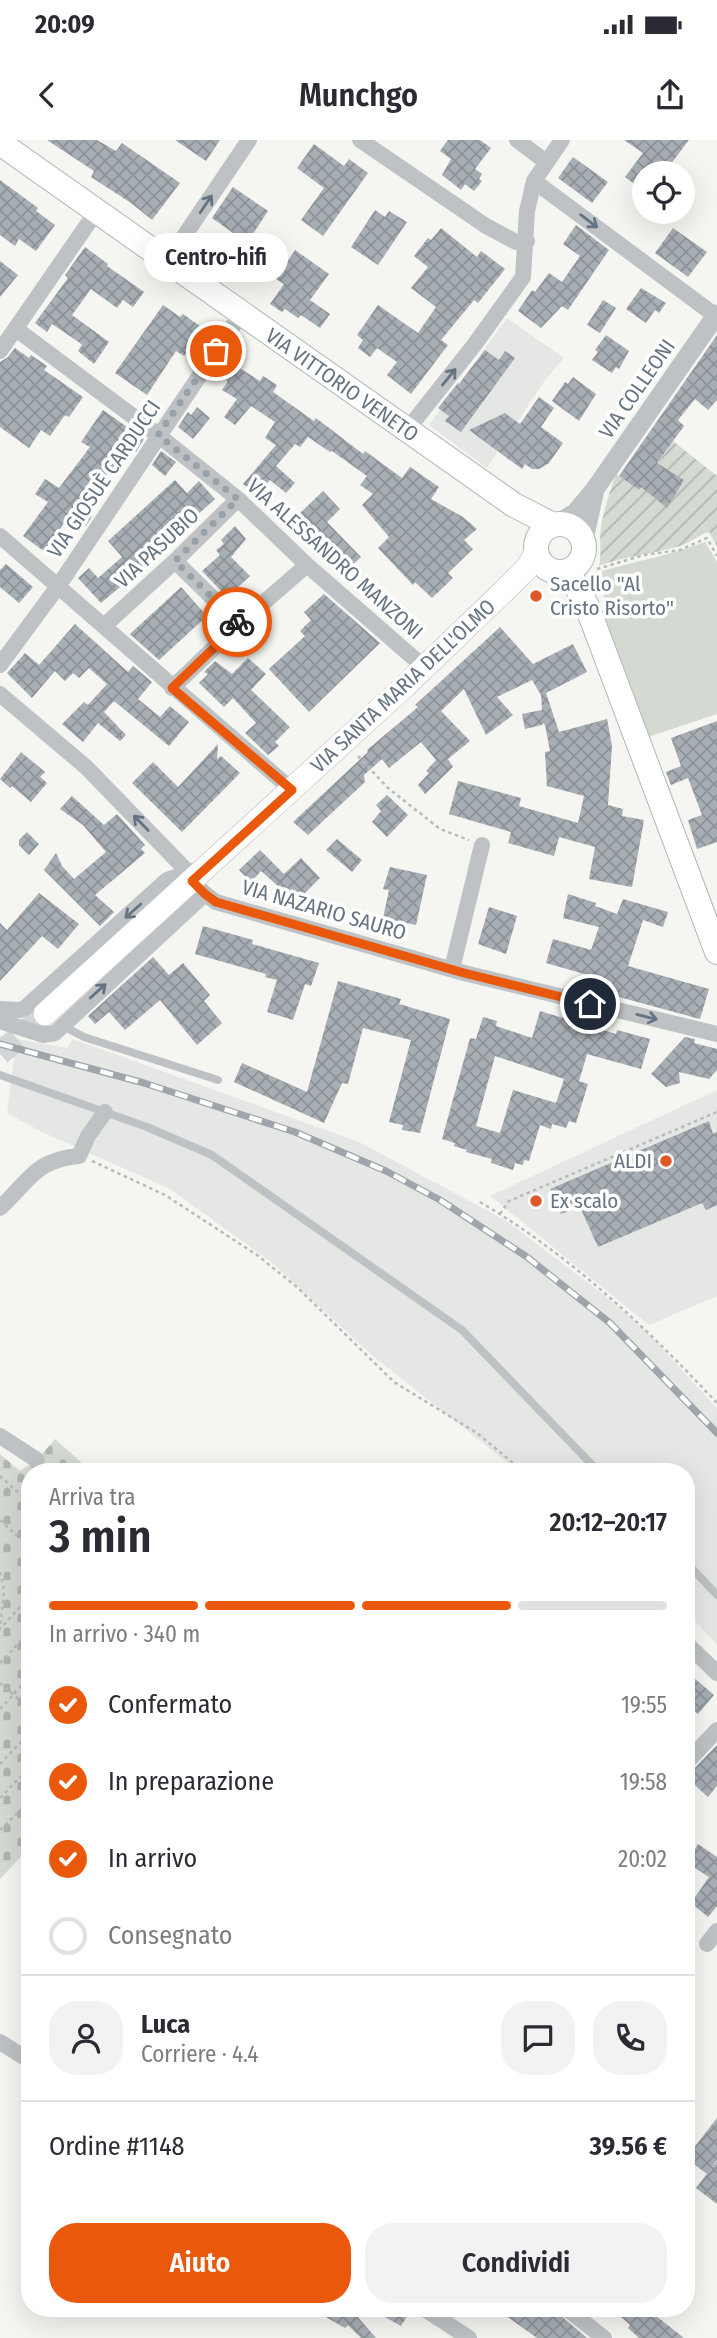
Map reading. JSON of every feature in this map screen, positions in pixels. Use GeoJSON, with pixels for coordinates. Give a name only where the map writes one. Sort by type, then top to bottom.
{"type":"FeatureCollection","features":[{"type":"Feature","properties":{"kind":"main road","name":"VIA VITTORIO VENETO"},"geometry":{"type":"LineString","coordinates":[[0,143],[514,505],[554,525],[573,528],[563,560]]}},
{"type":"Feature","properties":{"kind":"main road","name":"VIA VITTORIO VENETO"},"geometry":{"type":"LineString","coordinates":[[514,505],[532,532],[563,560],[587,606],[717,952]]}},
{"type":"Feature","properties":{"kind":"main road"},"geometry":{"type":"LineString","coordinates":[[554,525],[541,534],[563,560]]}},
{"type":"Feature","properties":{"kind":"main road","name":"VIA SANTA MARIA DELL'OLMO"},"geometry":{"type":"LineString","coordinates":[[44,1016],[425,668],[527,568],[563,560]]}},
{"type":"Feature","properties":{"kind":"street"},"geometry":{"type":"LineString","coordinates":[[168,260],[249,140]]}},
{"type":"Feature","properties":{"kind":"street"},"geometry":{"type":"LineString","coordinates":[[360,140],[486,226],[516,242],[527,241]]}},
{"type":"Feature","properties":{"kind":"street"},"geometry":{"type":"LineString","coordinates":[[517,140],[546,162]]}},
{"type":"Feature","properties":{"kind":"street"},"geometry":{"type":"LineString","coordinates":[[407,430],[492,322],[523,277],[527,211],[534,181],[562,140]]}},
{"type":"Feature","properties":{"kind":"street"},"geometry":{"type":"LineString","coordinates":[[534,181],[717,315]]}},
{"type":"Feature","properties":{"kind":"street"},"geometry":{"type":"LineString","coordinates":[[0,351],[96,212]]}},
{"type":"Feature","properties":{"kind":"street","name":"VIA GIOSUÈ CARDUCCI"},"geometry":{"type":"LineString","coordinates":[[0,665],[59,585],[241,314]]}},
{"type":"Feature","properties":{"kind":"street","name":"VIA COLLEONI"},"geometry":{"type":"LineString","coordinates":[[554,525],[575,513],[595,489],[717,315]]}},
{"type":"Feature","properties":{"kind":"street","name":"VIA ALESSANDRO MANZONI"},"geometry":{"type":"LineString","coordinates":[[16,330],[158,435],[238,499],[307,565],[425,668]]}},
{"type":"Feature","properties":{"kind":"street","name":"VIA COLLEONI"},"geometry":{"type":"LineString","coordinates":[[563,560],[595,489]]}},
{"type":"Feature","properties":{"kind":"street","name":"VIA PASUBIO"},"geometry":{"type":"LineString","coordinates":[[104,625],[238,499]]}},
{"type":"Feature","properties":{"kind":"street"},"geometry":{"type":"LineString","coordinates":[[0,536],[292,790]]}},
{"type":"Feature","properties":{"kind":"street"},"geometry":{"type":"LineString","coordinates":[[175,561],[239,624]]}},
{"type":"Feature","properties":{"kind":"street"},"geometry":{"type":"LineString","coordinates":[[172,688],[239,624],[307,565]]}},
{"type":"Feature","properties":{"kind":"street"},"geometry":{"type":"LineString","coordinates":[[0,694],[86,767],[198,878]]}},
{"type":"Feature","properties":{"kind":"street"},"geometry":{"type":"LineString","coordinates":[[452,969],[482,845]]}},
{"type":"Feature","properties":{"kind":"street","name":"VIA NAZARIO SAURO"},"geometry":{"type":"LineString","coordinates":[[198,878],[216,902],[452,969],[717,1034]]}},
{"type":"Feature","properties":{"kind":"street"},"geometry":{"type":"LineString","coordinates":[[0,1009],[20,1010],[44,1016],[55,1033],[43,1035],[29,1032],[0,1021]]}},
{"type":"Feature","properties":{"kind":"street"},"geometry":{"type":"LineString","coordinates":[[29,1032],[23,1017],[44,1016]]}},
{"type":"Feature","properties":{"kind":"street"},"geometry":{"type":"LineString","coordinates":[[0,1208],[43,1164],[53,1159],[79,1156],[88,1136],[105,1112]]}},
{"type":"Feature","properties":{"kind":"street"},"geometry":{"type":"LineString","coordinates":[[0,1436],[37,1460]]}},
{"type":"Feature","properties":{"kind":"street"},"geometry":{"type":"LineString","coordinates":[[695,1652],[717,1673]]}},
{"type":"Feature","properties":{"kind":"street"},"geometry":{"type":"LineString","coordinates":[[695,1753],[717,1730]]}},
{"type":"Feature","properties":{"kind":"street"},"geometry":{"type":"LineString","coordinates":[[0,2042],[21,2055]]}},
{"type":"Feature","properties":{"kind":"street"},"geometry":{"type":"LineString","coordinates":[[437,2317],[469,2338]]}},
{"type":"Feature","properties":{"kind":"street"},"geometry":{"type":"LineString","coordinates":[[577,2317],[604,2338]]}},
{"type":"Feature","properties":{"kind":"lane"},"geometry":{"type":"LineString","coordinates":[[44,1016],[84,1037],[218,1080]]}},
{"type":"Feature","properties":{"kind":"lane"},"geometry":{"type":"LineString","coordinates":[[0,1075],[147,1127],[212,1155],[463,1330],[590,1463]]}},
{"type":"Feature","properties":{"kind":"lane"},"geometry":{"type":"LineString","coordinates":[[695,1572],[717,1595]]}},
{"type":"Feature","properties":{"kind":"path"},"geometry":{"type":"LineString","coordinates":[[563,560],[680,550],[707,538],[717,556]]}},
{"type":"Feature","properties":{"kind":"path"},"geometry":{"type":"LineString","coordinates":[[353,752],[388,788],[440,829],[482,845]]}},
{"type":"Feature","properties":{"kind":"path"},"geometry":{"type":"LineString","coordinates":[[500,1214],[509,1201],[717,1112]]}},
{"type":"Feature","properties":{"kind":"path"},"geometry":{"type":"LineString","coordinates":[[79,1156],[165,1195],[257,1255],[298,1288],[394,1382],[477,1433],[513,1463]]}},
{"type":"Feature","properties":{"kind":"path"},"geometry":{"type":"LineString","coordinates":[[480,1202],[596,1285],[647,1329],[717,1403]]}},
{"type":"Feature","properties":{"kind":"path"},"geometry":{"type":"LineString","coordinates":[[0,1476],[21,1495]]}},
{"type":"Feature","properties":{"kind":"path"},"geometry":{"type":"LineString","coordinates":[[0,1520],[21,1540]]}},
{"type":"Feature","properties":{"kind":"path"},"geometry":{"type":"LineString","coordinates":[[0,1572],[4,1590],[0,1629],[21,1606]]}},
{"type":"Feature","properties":{"kind":"path"},"geometry":{"type":"LineString","coordinates":[[0,1663],[21,1640]]}},
{"type":"Feature","properties":{"kind":"path"},"geometry":{"type":"LineString","coordinates":[[0,1683],[21,1701]]}},
{"type":"Feature","properties":{"kind":"path"},"geometry":{"type":"LineString","coordinates":[[0,1709],[21,1686]]}},
{"type":"Feature","properties":{"kind":"path"},"geometry":{"type":"LineString","coordinates":[[0,1764],[21,1739]]}},
{"type":"Feature","properties":{"kind":"path"},"geometry":{"type":"LineString","coordinates":[[0,1798],[21,1776]]}},
{"type":"Feature","properties":{"kind":"path"},"geometry":{"type":"LineString","coordinates":[[0,1830],[21,1810]]}},
{"type":"Feature","properties":{"kind":"shaded area"},"geometry":{"type":"Polygon","coordinates":[[[507,318],[564,358],[545,380],[487,468],[429,425],[507,318]]]}},
{"type":"Feature","properties":{"kind":"shaded area"},"geometry":{"type":"Polygon","coordinates":[[[0,1036],[67,1048],[73,1039],[359,1142],[505,1220],[604,1295],[645,1330],[717,1408],[717,1645],[695,1621],[695,1463],[508,1463],[373,1356],[270,1261],[170,1189],[42,1132],[7,1113],[14,1058],[0,1054],[0,1036]]]}},
{"type":"Feature","properties":{"kind":"shaded area"},"geometry":{"type":"Polygon","coordinates":[[[717,1090],[717,1296],[649,1325],[490,1196],[717,1090]]]}},
{"type":"Feature","properties":{"kind":"green space"},"geometry":{"type":"Polygon","coordinates":[[[673,441],[717,476],[717,547],[709,532],[680,546],[599,566],[602,520],[616,474],[639,490],[673,441]]]}},
{"type":"Feature","properties":{"kind":"green space"},"geometry":{"type":"Polygon","coordinates":[[[705,542],[717,562],[717,714],[648,737],[605,619],[602,571],[705,542]]]}},
{"type":"Feature","properties":{"kind":"green space"},"geometry":{"type":"Polygon","coordinates":[[[55,1439],[82,1463],[32,1463],[55,1439]]]}},
{"type":"Feature","properties":{"kind":"green space"},"geometry":{"type":"Polygon","coordinates":[[[0,1454],[20,1471],[21,1857],[0,1879],[0,1454]]]}},
{"type":"Feature","properties":{"kind":"building"},"geometry":{"type":"Polygon","coordinates":[[[47,140],[97,140],[116,151],[122,143],[180,183],[152,220],[91,177],[94,171],[47,140]]]}},
{"type":"Feature","properties":{"kind":"building"},"geometry":{"type":"Polygon","coordinates":[[[175,140],[220,140],[206,161],[175,140]]]}},
{"type":"Feature","properties":{"kind":"building"},"geometry":{"type":"Polygon","coordinates":[[[448,140],[480,140],[491,148],[475,169],[482,174],[479,179],[482,181],[474,191],[465,184],[461,190],[442,175],[451,159],[440,151],[448,140]]]}},
{"type":"Feature","properties":{"kind":"building"},"geometry":{"type":"Polygon","coordinates":[[[624,140],[689,140],[673,161],[637,161],[643,153],[624,140]]]}},
{"type":"Feature","properties":{"kind":"building"},"geometry":{"type":"Polygon","coordinates":[[[314,144],[344,166],[349,159],[368,173],[323,236],[301,220],[324,188],[297,168],[314,144]]]}},
{"type":"Feature","properties":{"kind":"building"},"geometry":{"type":"Polygon","coordinates":[[[573,157],[608,182],[592,203],[558,178],[573,157]]]}},
{"type":"Feature","properties":{"kind":"building"},"geometry":{"type":"Polygon","coordinates":[[[632,168],[632,182],[625,177],[632,168]]]}},
{"type":"Feature","properties":{"kind":"building"},"geometry":{"type":"Polygon","coordinates":[[[0,180],[38,208],[36,211],[55,225],[36,251],[19,239],[15,246],[0,235],[0,180]]]}},
{"type":"Feature","properties":{"kind":"building"},"geometry":{"type":"Polygon","coordinates":[[[233,187],[268,211],[247,243],[212,218],[233,187]]]}},
{"type":"Feature","properties":{"kind":"building"},"geometry":{"type":"Polygon","coordinates":[[[375,210],[385,217],[389,211],[407,222],[378,265],[351,247],[375,210]]]}},
{"type":"Feature","properties":{"kind":"building"},"geometry":{"type":"Polygon","coordinates":[[[576,225],[609,250],[568,310],[562,306],[541,328],[518,311],[532,290],[535,292],[549,273],[562,282],[580,256],[563,244],[576,225]]]}},
{"type":"Feature","properties":{"kind":"building"},"geometry":{"type":"Polygon","coordinates":[[[441,228],[477,257],[481,251],[505,269],[478,303],[474,300],[441,340],[448,345],[411,394],[387,375],[397,362],[377,348],[370,357],[358,348],[363,340],[357,335],[378,305],[418,333],[436,307],[411,288],[428,267],[414,256],[428,238],[431,240],[441,228]]]}},
{"type":"Feature","properties":{"kind":"building"},"geometry":{"type":"Polygon","coordinates":[[[673,228],[707,252],[688,277],[655,253],[673,228]]]}},
{"type":"Feature","properties":{"kind":"building"},"geometry":{"type":"Polygon","coordinates":[[[85,247],[144,292],[133,307],[123,300],[117,308],[91,289],[72,315],[109,342],[94,364],[78,351],[82,345],[80,343],[52,324],[47,332],[35,323],[68,278],[65,275],[85,247]]]}},
{"type":"Feature","properties":{"kind":"building"},"geometry":{"type":"Polygon","coordinates":[[[295,250],[329,274],[310,300],[330,314],[320,328],[301,315],[298,318],[285,309],[282,312],[270,304],[284,284],[276,279],[295,250]]]}},
{"type":"Feature","properties":{"kind":"building"},"geometry":{"type":"Polygon","coordinates":[[[0,261],[18,275],[0,297],[0,261]]]}},
{"type":"Feature","properties":{"kind":"building"},"geometry":{"type":"Polygon","coordinates":[[[641,288],[666,303],[659,313],[655,310],[646,323],[626,309],[641,288]]]}},
{"type":"Feature","properties":{"kind":"building"},"geometry":{"type":"Polygon","coordinates":[[[603,300],[616,308],[600,333],[587,325],[603,300]]]}},
{"type":"Feature","properties":{"kind":"building"},"geometry":{"type":"Polygon","coordinates":[[[163,305],[180,317],[183,314],[204,329],[184,356],[176,351],[147,395],[115,373],[163,305]]]}},
{"type":"Feature","properties":{"kind":"building"},"geometry":{"type":"Polygon","coordinates":[[[606,335],[629,351],[619,369],[616,367],[612,373],[592,360],[598,352],[595,350],[606,335]]]}},
{"type":"Feature","properties":{"kind":"building"},"geometry":{"type":"Polygon","coordinates":[[[717,335],[717,400],[708,410],[695,399],[678,420],[684,426],[657,463],[684,480],[667,508],[641,487],[639,490],[619,476],[717,335]]]}},
{"type":"Feature","properties":{"kind":"building"},"geometry":{"type":"Polygon","coordinates":[[[15,348],[47,366],[44,370],[83,397],[69,417],[65,415],[50,436],[41,430],[29,448],[0,427],[0,362],[15,348]]]}},
{"type":"Feature","properties":{"kind":"building"},"geometry":{"type":"Polygon","coordinates":[[[485,350],[499,360],[505,351],[515,358],[461,432],[445,421],[449,416],[438,408],[485,350]]]}},
{"type":"Feature","properties":{"kind":"building"},"geometry":{"type":"Polygon","coordinates":[[[226,356],[260,381],[263,376],[277,385],[273,392],[314,421],[316,418],[363,454],[365,451],[402,478],[410,467],[439,487],[431,499],[463,517],[477,529],[464,540],[473,549],[448,573],[453,578],[432,598],[415,582],[413,585],[378,548],[389,537],[362,505],[373,494],[360,485],[367,476],[332,451],[308,437],[300,447],[295,444],[276,466],[295,483],[286,493],[270,480],[259,492],[255,489],[253,492],[243,484],[276,445],[265,438],[275,422],[251,406],[235,425],[224,417],[237,399],[222,390],[228,381],[215,372],[226,356]]]}},
{"type":"Feature","properties":{"kind":"building"},"geometry":{"type":"Polygon","coordinates":[[[573,377],[596,394],[579,421],[552,401],[565,382],[568,384],[573,377]]]}},
{"type":"Feature","properties":{"kind":"building"},"geometry":{"type":"Polygon","coordinates":[[[539,397],[554,408],[541,427],[563,443],[549,463],[539,469],[532,469],[525,464],[522,469],[469,430],[505,413],[520,424],[539,397]]]}},
{"type":"Feature","properties":{"kind":"building"},"geometry":{"type":"Polygon","coordinates":[[[197,407],[210,418],[193,439],[178,427],[188,412],[191,415],[197,407]]]}},
{"type":"Feature","properties":{"kind":"building"},"geometry":{"type":"Polygon","coordinates":[[[103,410],[144,439],[136,452],[129,446],[83,508],[93,515],[86,526],[69,515],[45,552],[23,536],[48,502],[35,494],[45,479],[59,488],[90,447],[81,442],[103,410]]]}},
{"type":"Feature","properties":{"kind":"building"},"geometry":{"type":"Polygon","coordinates":[[[161,451],[176,462],[165,476],[152,465],[161,451]]]}},
{"type":"Feature","properties":{"kind":"building"},"geometry":{"type":"Polygon","coordinates":[[[175,480],[187,493],[199,481],[215,499],[169,540],[172,543],[101,603],[78,578],[89,568],[98,578],[122,557],[108,541],[175,480]]]}},
{"type":"Feature","properties":{"kind":"building"},"geometry":{"type":"Polygon","coordinates":[[[323,491],[340,509],[327,522],[361,557],[348,569],[341,562],[338,565],[295,518],[323,491]]]}},
{"type":"Feature","properties":{"kind":"building"},"geometry":{"type":"Polygon","coordinates":[[[235,526],[246,539],[231,557],[250,576],[227,597],[202,571],[220,555],[216,550],[224,544],[221,540],[235,526]]]}},
{"type":"Feature","properties":{"kind":"building"},"geometry":{"type":"Polygon","coordinates":[[[6,564],[33,587],[19,603],[0,587],[0,570],[6,564]]]}},
{"type":"Feature","properties":{"kind":"building"},"geometry":{"type":"Polygon","coordinates":[[[181,587],[207,616],[159,660],[130,634],[181,587]]]}},
{"type":"Feature","properties":{"kind":"building"},"geometry":{"type":"Polygon","coordinates":[[[324,594],[380,643],[309,712],[269,669],[305,636],[300,631],[311,620],[304,612],[324,594]]]}},
{"type":"Feature","properties":{"kind":"building"},"geometry":{"type":"Polygon","coordinates":[[[75,624],[128,672],[133,666],[152,682],[138,699],[160,717],[170,706],[189,722],[169,746],[114,701],[104,712],[126,735],[120,741],[98,723],[83,742],[62,724],[84,702],[88,705],[107,684],[89,668],[79,678],[73,673],[65,681],[55,671],[32,698],[7,673],[25,653],[39,665],[75,624]]]}},
{"type":"Feature","properties":{"kind":"building"},"geometry":{"type":"Polygon","coordinates":[[[500,627],[533,664],[573,644],[587,672],[546,693],[559,732],[607,719],[612,746],[608,805],[623,809],[622,816],[644,820],[632,887],[589,879],[595,847],[559,837],[554,856],[508,843],[511,832],[449,814],[458,781],[521,798],[519,806],[578,823],[584,796],[547,786],[545,752],[550,751],[545,725],[543,723],[525,729],[522,714],[542,710],[541,695],[532,680],[497,697],[513,715],[486,735],[464,689],[441,711],[470,741],[448,759],[453,767],[425,794],[418,785],[436,760],[421,742],[389,768],[382,759],[364,775],[365,782],[308,835],[293,822],[500,627]]]}},
{"type":"Feature","properties":{"kind":"building"},"geometry":{"type":"Polygon","coordinates":[[[248,658],[266,674],[251,690],[290,727],[275,742],[279,746],[268,755],[245,733],[256,723],[233,698],[224,707],[199,683],[208,674],[204,672],[215,661],[232,674],[248,658]]]}},
{"type":"Feature","properties":{"kind":"building"},"geometry":{"type":"Polygon","coordinates":[[[717,721],[717,842],[697,849],[688,820],[702,815],[688,778],[671,785],[666,772],[681,766],[671,738],[717,721]]]}},
{"type":"Feature","properties":{"kind":"building"},"geometry":{"type":"Polygon","coordinates":[[[218,744],[217,759],[221,756],[240,773],[182,832],[132,783],[153,762],[178,787],[218,744]]]}},
{"type":"Feature","properties":{"kind":"building"},"geometry":{"type":"Polygon","coordinates":[[[21,752],[45,772],[40,777],[47,783],[31,802],[0,779],[21,752]]]}},
{"type":"Feature","properties":{"kind":"building"},"geometry":{"type":"Polygon","coordinates":[[[387,795],[408,815],[387,837],[372,822],[381,811],[376,805],[387,795]]]}},
{"type":"Feature","properties":{"kind":"building"},"geometry":{"type":"Polygon","coordinates":[[[72,796],[104,825],[117,814],[145,845],[141,849],[145,853],[95,895],[114,912],[100,926],[44,870],[56,853],[62,866],[74,879],[106,852],[83,825],[60,809],[72,796]]]}},
{"type":"Feature","properties":{"kind":"building"},"geometry":{"type":"Polygon","coordinates":[[[27,832],[39,844],[29,855],[19,845],[19,840],[27,832]]]}},
{"type":"Feature","properties":{"kind":"building"},"geometry":{"type":"Polygon","coordinates":[[[337,839],[362,860],[352,872],[326,850],[337,839]]]}},
{"type":"Feature","properties":{"kind":"building"},"geometry":{"type":"Polygon","coordinates":[[[260,850],[284,874],[301,858],[320,878],[296,902],[261,871],[251,882],[239,870],[260,850]]]}},
{"type":"Feature","properties":{"kind":"building"},"geometry":{"type":"Polygon","coordinates":[[[390,867],[427,875],[416,925],[383,918],[389,890],[383,889],[390,867]]]}},
{"type":"Feature","properties":{"kind":"building"},"geometry":{"type":"Polygon","coordinates":[[[39,893],[79,924],[58,949],[42,936],[0,981],[0,923],[7,930],[39,893]]]}},
{"type":"Feature","properties":{"kind":"building"},"geometry":{"type":"Polygon","coordinates":[[[568,894],[596,903],[595,906],[617,914],[623,899],[668,912],[663,927],[643,920],[628,966],[709,989],[700,1019],[608,994],[612,982],[546,963],[553,939],[591,950],[599,927],[563,918],[568,894]]]}},
{"type":"Feature","properties":{"kind":"building"},"geometry":{"type":"Polygon","coordinates":[[[489,907],[517,916],[506,954],[478,944],[489,907]]]}},
{"type":"Feature","properties":{"kind":"building"},"geometry":{"type":"Polygon","coordinates":[[[203,926],[253,940],[252,944],[319,963],[311,986],[305,984],[293,1020],[267,1012],[277,980],[265,977],[266,974],[195,954],[203,926]]]}},
{"type":"Feature","properties":{"kind":"building"},"geometry":{"type":"Polygon","coordinates":[[[153,957],[169,975],[183,963],[210,995],[204,1001],[222,1023],[197,1045],[160,1000],[125,1030],[109,1012],[95,1024],[88,1016],[153,957]]]}},
{"type":"Feature","properties":{"kind":"building"},"geometry":{"type":"Polygon","coordinates":[[[338,981],[401,999],[399,1004],[450,1019],[420,1133],[402,1130],[403,1125],[389,1122],[411,1040],[363,1028],[348,1084],[342,1083],[324,1123],[234,1082],[242,1063],[307,1092],[338,981]]]}},
{"type":"Feature","properties":{"kind":"building"},"geometry":{"type":"Polygon","coordinates":[[[540,1011],[616,1034],[617,1030],[650,1039],[641,1069],[587,1054],[579,1081],[588,1084],[576,1123],[569,1121],[566,1128],[552,1124],[551,1129],[540,1125],[529,1161],[524,1160],[523,1165],[515,1163],[513,1170],[491,1163],[492,1159],[466,1152],[467,1150],[454,1146],[455,1143],[442,1139],[470,1038],[476,1039],[483,1017],[497,1021],[496,1026],[532,1038],[540,1011]],[[495,1056],[476,1126],[500,1133],[513,1090],[556,1103],[564,1079],[495,1056]]]}},
{"type":"Feature","properties":{"kind":"building"},"geometry":{"type":"Polygon","coordinates":[[[685,1037],[695,1039],[694,1043],[717,1049],[717,1070],[709,1079],[679,1072],[680,1083],[666,1087],[651,1074],[685,1037]]]}},
{"type":"Feature","properties":{"kind":"building","name":"ALDI"},"geometry":{"type":"Polygon","coordinates":[[[709,1121],[713,1134],[717,1132],[717,1205],[706,1210],[702,1203],[598,1247],[580,1207],[561,1214],[550,1189],[709,1121]]]}},
{"type":"Feature","properties":{"kind":"building"},"geometry":{"type":"Polygon","coordinates":[[[695,1679],[714,1695],[698,1714],[695,1712],[695,1679]]]}},
{"type":"Feature","properties":{"kind":"building"},"geometry":{"type":"Polygon","coordinates":[[[717,1745],[717,1786],[708,1797],[695,1785],[695,1768],[717,1745]]]}},
{"type":"Feature","properties":{"kind":"building"},"geometry":{"type":"Polygon","coordinates":[[[698,1844],[717,1857],[717,1906],[708,1917],[695,1906],[695,1897],[709,1877],[695,1868],[695,1849],[698,1844]]]}},
{"type":"Feature","properties":{"kind":"building"},"geometry":{"type":"Polygon","coordinates":[[[717,2118],[717,2160],[707,2174],[695,2165],[695,2146],[717,2118]]]}},
{"type":"Feature","properties":{"kind":"building"},"geometry":{"type":"Polygon","coordinates":[[[717,2161],[717,2204],[696,2188],[717,2161]]]}},
{"type":"Feature","properties":{"kind":"building"},"geometry":{"type":"Polygon","coordinates":[[[326,2317],[358,2317],[376,2338],[361,2338],[348,2325],[345,2328],[326,2317]]]}},
{"type":"Feature","properties":{"kind":"building"},"geometry":{"type":"Polygon","coordinates":[[[385,2317],[407,2317],[401,2326],[385,2317]]]}},
{"type":"Feature","properties":{"kind":"building"},"geometry":{"type":"Polygon","coordinates":[[[508,2317],[562,2317],[587,2338],[537,2338],[508,2317]]]}},
{"type":"Feature","properties":{"kind":"building"},"geometry":{"type":"Polygon","coordinates":[[[621,2317],[657,2317],[684,2338],[639,2338],[628,2328],[630,2325],[621,2317]]]}},
{"type":"Feature","properties":{"kind":"tunnel"},"geometry":{"type":"LineString","coordinates":[[0,1054],[45,1014]]}},
{"type":"Feature","properties":{"kind":"railway"},"geometry":{"type":"LineString","coordinates":[[0,1044],[144,1083],[295,1132],[386,1171],[440,1200],[527,1257],[610,1323],[717,1433]]}},
{"type":"Feature","properties":{"kind":"way so far"},"geometry":{"type":"LineString","coordinates":[[216,351],[158,435],[238,499],[175,561],[237,622]]}},
{"type":"Feature","properties":{"kind":"place","name":"Centro-hifi"},"geometry":{"type":"Point","coordinates":[216,351]}},
{"type":"Feature","properties":{"kind":"place","name":"Sacello \"Al Cristo Risorto\""},"geometry":{"type":"Point","coordinates":[536,596]}},
{"type":"Feature","properties":{"kind":"place","name":"ALDI"},"geometry":{"type":"Point","coordinates":[666,1161]}},
{"type":"Feature","properties":{"kind":"place","name":"Ex scalo"},"geometry":{"type":"Point","coordinates":[536,1201]}},
{"type":"Feature","properties":{"kind":"route"},"geometry":{"type":"LineString","coordinates":[[237,622],[239,624],[172,688],[292,790],[192,881],[216,902],[464,973],[590,1004]]}}]}
